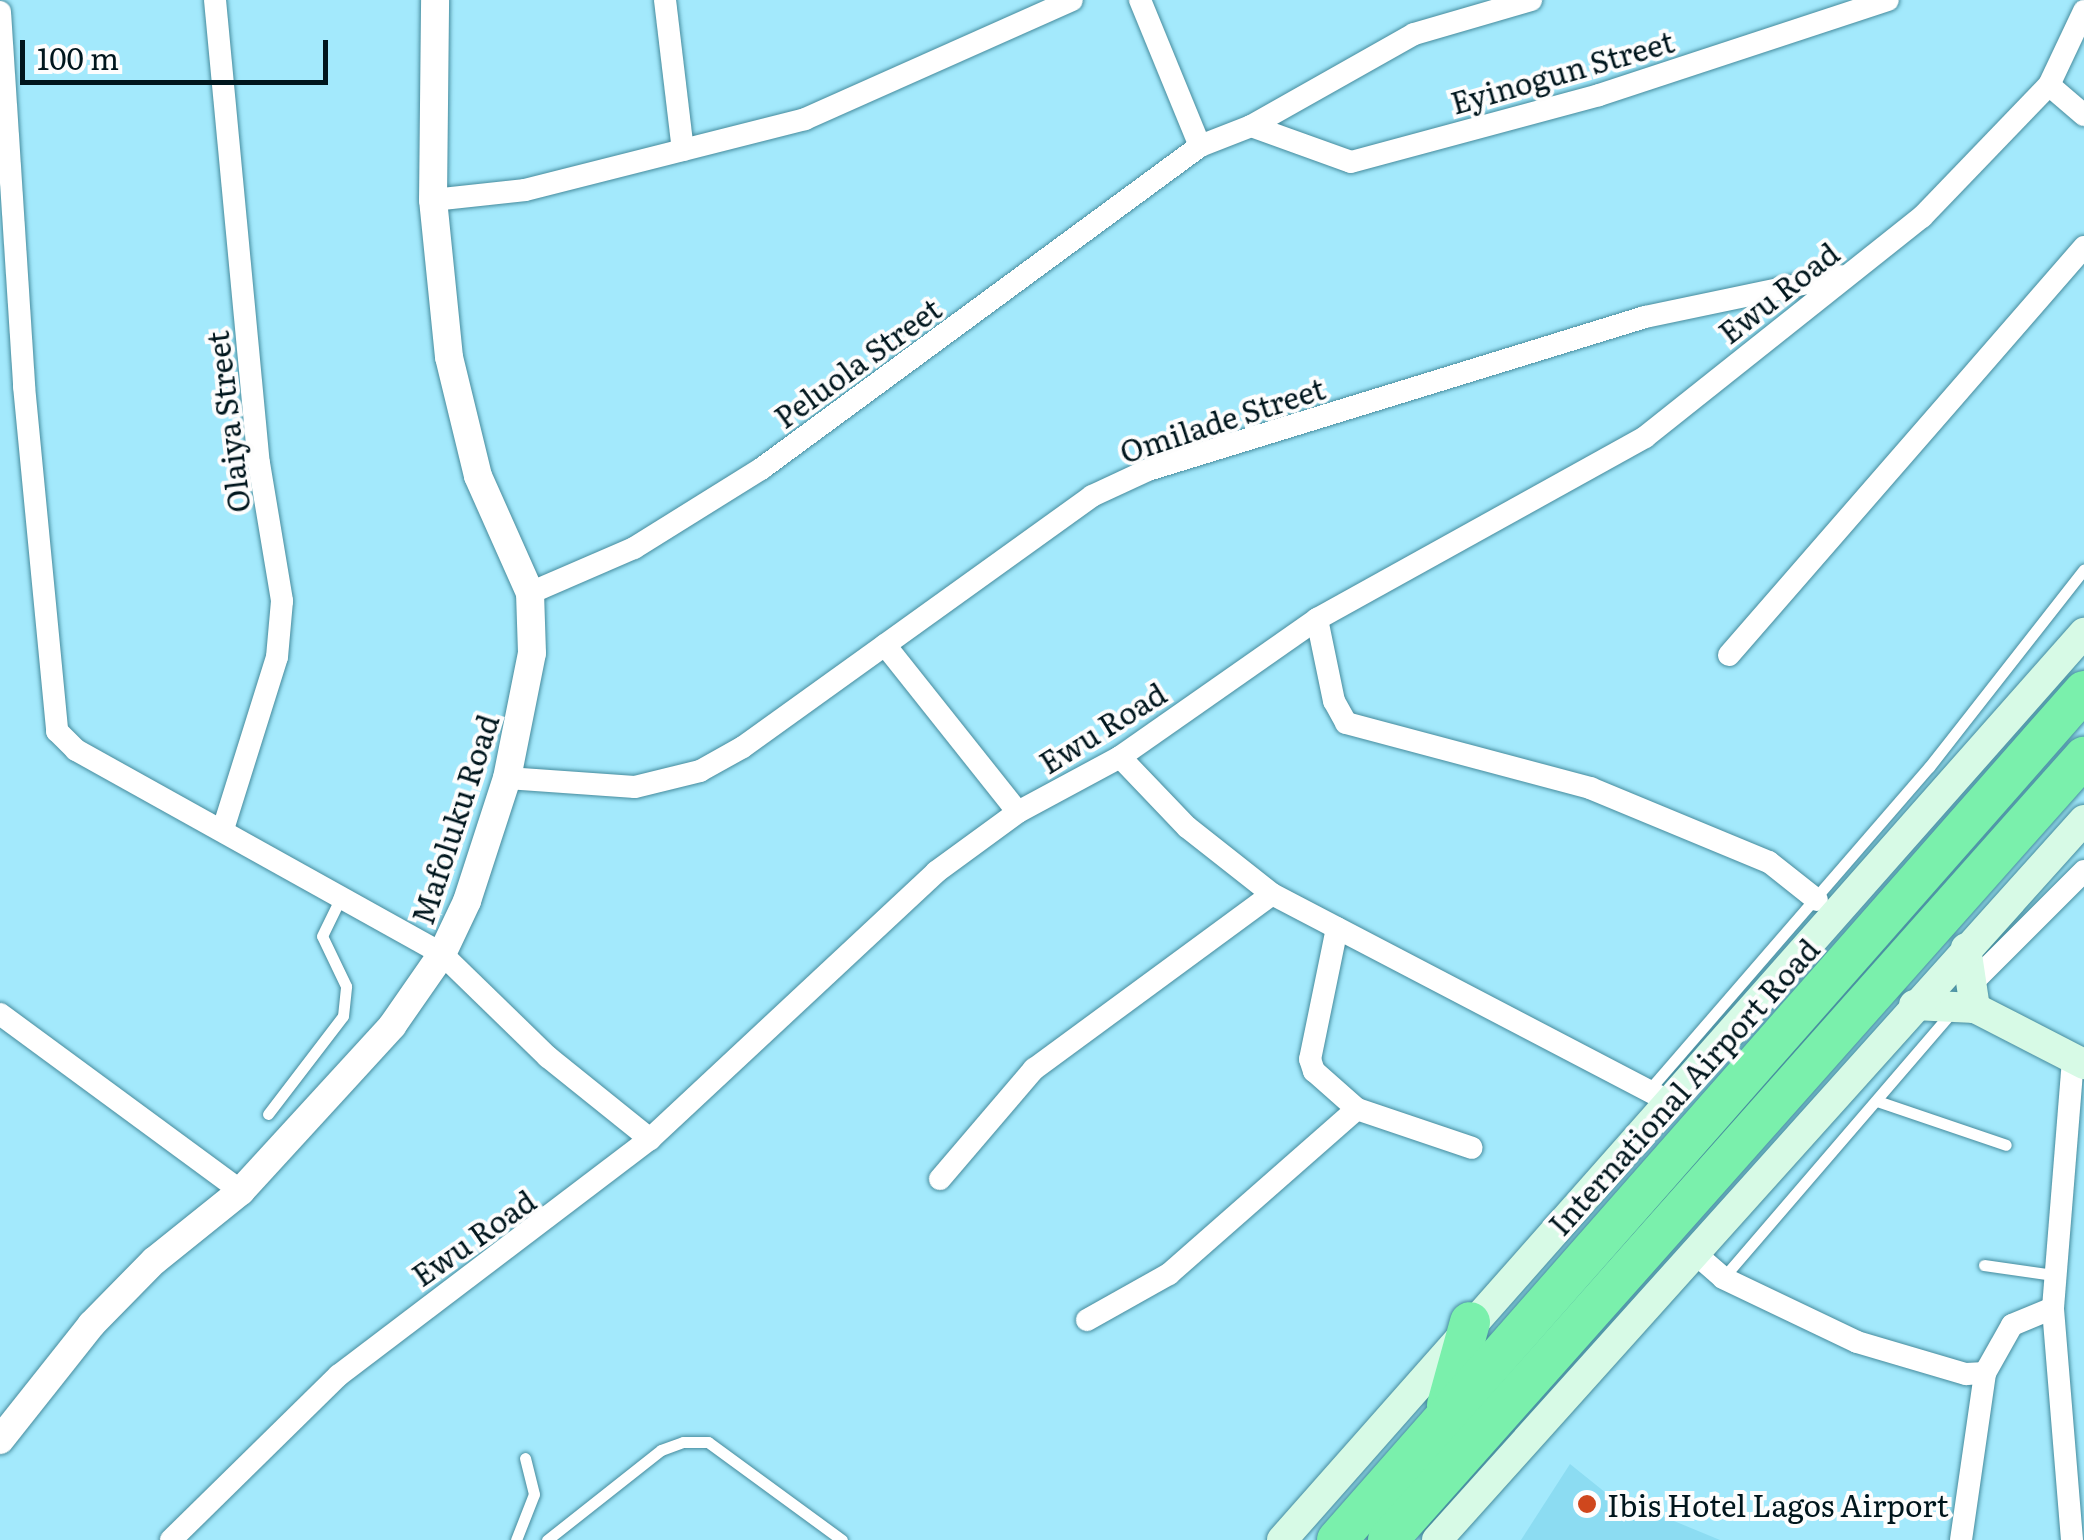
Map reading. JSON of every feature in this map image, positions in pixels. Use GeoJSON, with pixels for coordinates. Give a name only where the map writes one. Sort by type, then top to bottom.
{"type":"FeatureCollection","features":[{"type":"Feature","properties":{"kind":"highway","name":"International Airport Road"},"geometry":{"type":"LineString","coordinates":[[1337,1540],[2084,691]]}},
{"type":"Feature","properties":{"kind":"highway"},"geometry":{"type":"LineString","coordinates":[[1388,1540],[2084,758]]}},
{"type":"Feature","properties":{"kind":"highway"},"geometry":{"type":"LineString","coordinates":[[1444,1414],[1470,1322]]}},
{"type":"Feature","properties":{"kind":"main road"},"geometry":{"type":"LineString","coordinates":[[2045,676],[2084,622]]}},
{"type":"Feature","properties":{"kind":"main road","name":"International Airport Road"},"geometry":{"type":"LineString","coordinates":[[1282,1540],[1658,1096],[2084,633]]}},
{"type":"Feature","properties":{"kind":"main road"},"geometry":{"type":"LineString","coordinates":[[1437,1540],[1698,1256],[1914,1005],[2084,820]]}},
{"type":"Feature","properties":{"kind":"main road"},"geometry":{"type":"LineString","coordinates":[[1966,948],[1968,1000]]}},
{"type":"Feature","properties":{"kind":"main road"},"geometry":{"type":"LineString","coordinates":[[1914,1005],[1968,1000],[2078,1062]]}},
{"type":"Feature","properties":{"kind":"street","name":"Olaiya Street"},"geometry":{"type":"LineString","coordinates":[[215,0],[259,463],[282,601],[276,657],[223,829]]}},
{"type":"Feature","properties":{"kind":"street","name":"Mafoluku Road"},"geometry":{"type":"LineString","coordinates":[[0,1440],[91,1324],[154,1261],[241,1191],[392,1026],[442,954],[467,901],[508,778],[532,653],[530,593],[474,459],[449,356],[434,200],[435,0]]}},
{"type":"Feature","properties":{"kind":"street"},"geometry":{"type":"LineString","coordinates":[[665,0],[683,150]]}},
{"type":"Feature","properties":{"kind":"street"},"geometry":{"type":"LineString","coordinates":[[434,200],[525,190],[805,119],[1072,0]]}},
{"type":"Feature","properties":{"kind":"street"},"geometry":{"type":"LineString","coordinates":[[1140,0],[1200,146]]}},
{"type":"Feature","properties":{"kind":"street","name":"Peluola Street"},"geometry":{"type":"LineString","coordinates":[[530,593],[634,548],[762,469],[1200,146],[1251,126],[1414,34],[1531,0]]}},
{"type":"Feature","properties":{"kind":"street","name":"Eyinogun Street"},"geometry":{"type":"LineString","coordinates":[[1251,126],[1352,162],[1599,95],[1888,0]]}},
{"type":"Feature","properties":{"kind":"street","name":"Ewu Road"},"geometry":{"type":"LineString","coordinates":[[171,1540],[339,1375],[650,1139],[871,927],[1018,812],[1120,757],[1318,619],[1454,539],[1603,465],[1849,274],[1971,171],[2049,85],[2084,11]]}},
{"type":"Feature","properties":{"kind":"street"},"geometry":{"type":"LineString","coordinates":[[0,12],[24,386],[57,732],[76,750],[442,954],[548,1057],[650,1139]]}},
{"type":"Feature","properties":{"kind":"street"},"geometry":{"type":"LineString","coordinates":[[2049,85],[2084,114]]}},
{"type":"Feature","properties":{"kind":"street"},"geometry":{"type":"LineString","coordinates":[[1729,655],[2084,246]]}},
{"type":"Feature","properties":{"kind":"street","name":"Omilade Street"},"geometry":{"type":"LineString","coordinates":[[508,778],[668,783],[743,747],[1092,496],[1148,470],[1646,317],[1849,274]]}},
{"type":"Feature","properties":{"kind":"street"},"geometry":{"type":"LineString","coordinates":[[0,388],[24,386]]}},
{"type":"Feature","properties":{"kind":"street"},"geometry":{"type":"LineString","coordinates":[[1318,619],[1334,701],[1346,723],[1590,788],[1769,862],[1817,900]]}},
{"type":"Feature","properties":{"kind":"street"},"geometry":{"type":"LineString","coordinates":[[885,645],[1018,812]]}},
{"type":"Feature","properties":{"kind":"street"},"geometry":{"type":"LineString","coordinates":[[1120,757],[1187,827],[1272,894],[1658,1096]]}},
{"type":"Feature","properties":{"kind":"street"},"geometry":{"type":"LineString","coordinates":[[1968,1000],[2084,871]]}},
{"type":"Feature","properties":{"kind":"street"},"geometry":{"type":"LineString","coordinates":[[940,1179],[1034,1069],[1272,894]]}},
{"type":"Feature","properties":{"kind":"street"},"geometry":{"type":"LineString","coordinates":[[1337,928],[1310,1059],[1314,1071],[1357,1109],[1472,1148]]}},
{"type":"Feature","properties":{"kind":"street"},"geometry":{"type":"LineString","coordinates":[[0,1014],[241,1191]]}},
{"type":"Feature","properties":{"kind":"street"},"geometry":{"type":"LineString","coordinates":[[2072,1540],[2052,1308],[2078,1062]]}},
{"type":"Feature","properties":{"kind":"street"},"geometry":{"type":"LineString","coordinates":[[1087,1320],[1170,1274],[1357,1109]]}},
{"type":"Feature","properties":{"kind":"street"},"geometry":{"type":"LineString","coordinates":[[1698,1256],[1723,1278],[1857,1342],[1966,1374],[1985,1374]]}},
{"type":"Feature","properties":{"kind":"street"},"geometry":{"type":"LineString","coordinates":[[1961,1540],[1985,1374],[2012,1325],[2052,1308]]}},
{"type":"Feature","properties":{"kind":"lane"},"geometry":{"type":"LineString","coordinates":[[1658,1096],[2084,569]]}},
{"type":"Feature","properties":{"kind":"lane"},"geometry":{"type":"LineString","coordinates":[[268,1114],[343,1016],[346,986],[322,936],[342,895]]}},
{"type":"Feature","properties":{"kind":"lane"},"geometry":{"type":"LineString","coordinates":[[1723,1278],[1968,1000]]}},
{"type":"Feature","properties":{"kind":"lane"},"geometry":{"type":"LineString","coordinates":[[1877,1101],[2006,1145]]}},
{"type":"Feature","properties":{"kind":"lane"},"geometry":{"type":"LineString","coordinates":[[1984,1264],[2053,1276]]}},
{"type":"Feature","properties":{"kind":"lane"},"geometry":{"type":"LineString","coordinates":[[547,1540],[661,1450],[683,1442],[708,1442],[842,1540]]}},
{"type":"Feature","properties":{"kind":"lane"},"geometry":{"type":"LineString","coordinates":[[516,1540],[534,1494],[525,1458]]}},
{"type":"Feature","properties":{"kind":"shaded area","name":"Ibis Hotel Lagos Airport"},"geometry":{"type":"Polygon","coordinates":[[[1570,1464],[1606,1493],[1720,1540],[1521,1540],[1570,1464]]]}},
{"type":"Feature","properties":{"kind":"place","name":"Ibis Hotel Lagos Airport"},"geometry":{"type":"Point","coordinates":[1587,1504]}}]}
